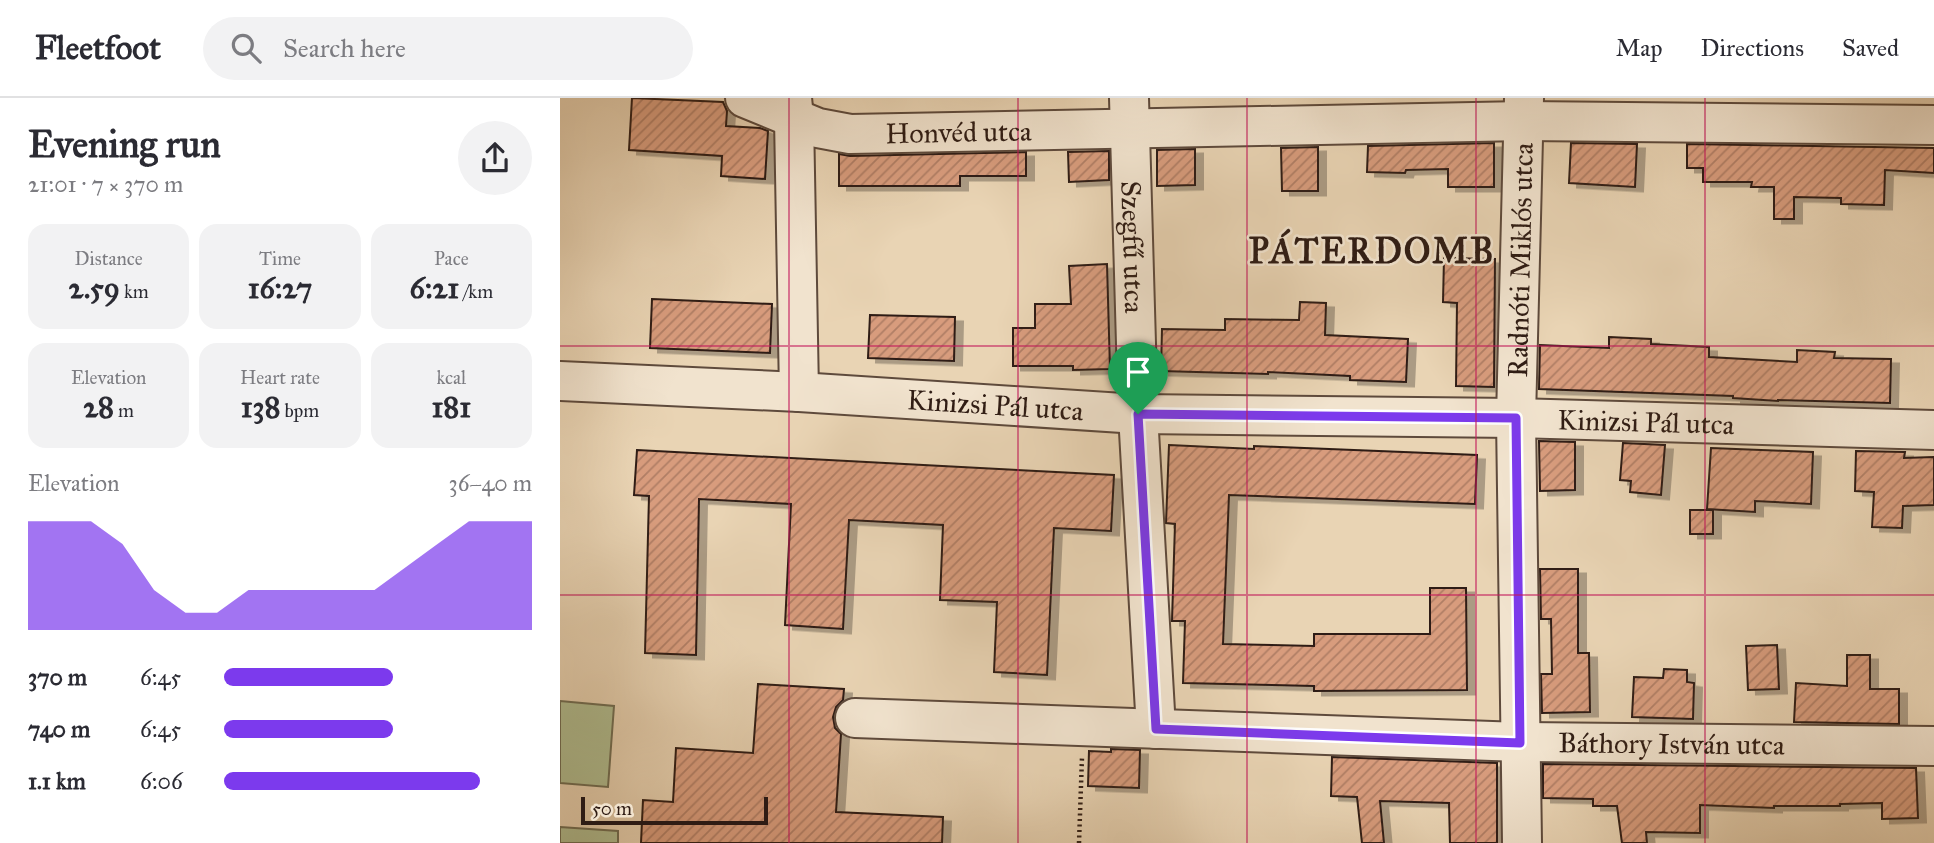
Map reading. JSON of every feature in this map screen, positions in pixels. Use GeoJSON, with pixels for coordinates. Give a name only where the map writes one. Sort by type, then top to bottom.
{"type":"FeatureCollection","features":[{"type":"Feature","properties":{"kind":"street","name":"Honvéd utca"},"geometry":{"type":"LineString","coordinates":[[745,98],[793,108],[818,128],[849,134],[1129,113],[1524,110],[1934,125]]}},
{"type":"Feature","properties":{"kind":"street"},"geometry":{"type":"LineString","coordinates":[[793,108],[799,392]]}},
{"type":"Feature","properties":{"kind":"street","name":"Radnóti Miklós utca"},"geometry":{"type":"LineString","coordinates":[[1522,843],[1516,418],[1524,110]]}},
{"type":"Feature","properties":{"kind":"street","name":"Szegfű utca"},"geometry":{"type":"LineString","coordinates":[[1129,113],[1138,414],[1156,729]]}},
{"type":"Feature","properties":{"kind":"street","name":"Kinizsi Pál utca"},"geometry":{"type":"LineString","coordinates":[[560,381],[799,392],[1138,414],[1516,418],[1934,430]]}},
{"type":"Feature","properties":{"kind":"street","name":"Báthory István utca"},"geometry":{"type":"LineString","coordinates":[[855,718],[1520,743],[1934,746]]}},
{"type":"Feature","properties":{"kind":"path"},"geometry":{"type":"LineString","coordinates":[[1079,843],[1082,728]]}},
{"type":"Feature","properties":{"kind":"green space"},"geometry":{"type":"Polygon","coordinates":[[[560,701],[614,706],[608,787],[560,783],[560,701]]]}},
{"type":"Feature","properties":{"kind":"green space"},"geometry":{"type":"Polygon","coordinates":[[[560,827],[618,831],[618,843],[560,843],[560,827]]]}},
{"type":"Feature","properties":{"kind":"building"},"geometry":{"type":"Polygon","coordinates":[[[632,98],[723,102],[727,111],[726,126],[768,131],[765,179],[721,176],[722,156],[629,150],[632,98]]]}},
{"type":"Feature","properties":{"kind":"building"},"geometry":{"type":"Polygon","coordinates":[[[1494,143],[1494,187],[1448,187],[1448,169],[1406,170],[1405,173],[1367,172],[1368,146],[1494,143]]]}},
{"type":"Feature","properties":{"kind":"building"},"geometry":{"type":"Polygon","coordinates":[[[1571,143],[1637,144],[1635,187],[1569,183],[1571,143]]]}},
{"type":"Feature","properties":{"kind":"building"},"geometry":{"type":"Polygon","coordinates":[[[1687,144],[1934,148],[1934,173],[1885,170],[1884,205],[1841,204],[1841,198],[1794,197],[1794,219],[1774,219],[1774,187],[1751,187],[1752,182],[1703,182],[1703,168],[1687,168],[1687,144]]]}},
{"type":"Feature","properties":{"kind":"building"},"geometry":{"type":"Polygon","coordinates":[[[1318,147],[1318,191],[1282,191],[1281,148],[1318,147]]]}},
{"type":"Feature","properties":{"kind":"building"},"geometry":{"type":"Polygon","coordinates":[[[1195,149],[1195,185],[1157,186],[1157,150],[1195,149]]]}},
{"type":"Feature","properties":{"kind":"building"},"geometry":{"type":"Polygon","coordinates":[[[1109,151],[1109,180],[1069,182],[1068,152],[1109,151]]]}},
{"type":"Feature","properties":{"kind":"building"},"geometry":{"type":"Polygon","coordinates":[[[1026,152],[1026,176],[960,176],[960,186],[839,186],[839,154],[850,156],[1026,152]]]}},
{"type":"Feature","properties":{"kind":"building"},"geometry":{"type":"Polygon","coordinates":[[[1444,258],[1495,259],[1494,387],[1456,386],[1457,303],[1443,302],[1444,258]]]}},
{"type":"Feature","properties":{"kind":"building"},"geometry":{"type":"Polygon","coordinates":[[[1107,264],[1110,369],[1073,370],[1073,366],[1013,366],[1013,328],[1035,328],[1035,304],[1071,304],[1069,266],[1107,264]]]}},
{"type":"Feature","properties":{"kind":"building"},"geometry":{"type":"Polygon","coordinates":[[[652,299],[772,304],[770,353],[650,348],[652,299]]]}},
{"type":"Feature","properties":{"kind":"building"},"geometry":{"type":"Polygon","coordinates":[[[1300,302],[1326,303],[1325,335],[1408,339],[1406,382],[1268,372],[1161,371],[1162,329],[1225,330],[1225,319],[1299,320],[1300,302]]]}},
{"type":"Feature","properties":{"kind":"building"},"geometry":{"type":"Polygon","coordinates":[[[870,315],[955,317],[954,361],[868,358],[870,315]]]}},
{"type":"Feature","properties":{"kind":"building"},"geometry":{"type":"Polygon","coordinates":[[[1609,337],[1651,339],[1651,344],[1709,347],[1709,357],[1797,362],[1797,350],[1835,352],[1834,358],[1891,359],[1890,403],[1778,401],[1733,396],[1539,389],[1540,345],[1609,348],[1609,337]]]}},
{"type":"Feature","properties":{"kind":"building"},"geometry":{"type":"Polygon","coordinates":[[[1539,441],[1575,442],[1575,490],[1540,491],[1539,441]]]}},
{"type":"Feature","properties":{"kind":"building"},"geometry":{"type":"Polygon","coordinates":[[[1623,443],[1665,445],[1661,495],[1630,492],[1631,481],[1620,480],[1623,443]]]}},
{"type":"Feature","properties":{"kind":"building"},"geometry":{"type":"Polygon","coordinates":[[[1169,445],[1477,455],[1475,504],[1229,495],[1223,644],[1314,646],[1314,634],[1430,634],[1430,588],[1466,588],[1467,690],[1314,691],[1314,686],[1183,683],[1185,621],[1172,621],[1175,524],[1166,523],[1169,445]]]}},
{"type":"Feature","properties":{"kind":"building"},"geometry":{"type":"Polygon","coordinates":[[[1711,448],[1813,452],[1811,504],[1755,501],[1755,512],[1707,509],[1711,448]]]}},
{"type":"Feature","properties":{"kind":"building"},"geometry":{"type":"Polygon","coordinates":[[[637,450],[1114,475],[1111,531],[1054,528],[1047,675],[994,672],[997,602],[940,600],[943,525],[849,520],[843,629],[785,625],[791,504],[699,499],[696,655],[645,653],[649,496],[634,495],[637,450]]]}},
{"type":"Feature","properties":{"kind":"building"},"geometry":{"type":"Polygon","coordinates":[[[1856,451],[1905,452],[1904,458],[1934,457],[1934,505],[1903,506],[1902,528],[1872,527],[1874,492],[1855,491],[1856,451]]]}},
{"type":"Feature","properties":{"kind":"building"},"geometry":{"type":"Polygon","coordinates":[[[1690,510],[1713,510],[1713,534],[1690,534],[1690,510]]]}},
{"type":"Feature","properties":{"kind":"building"},"geometry":{"type":"Polygon","coordinates":[[[1540,569],[1578,569],[1578,653],[1589,653],[1590,712],[1542,713],[1541,674],[1552,674],[1551,619],[1541,619],[1540,569]]]}},
{"type":"Feature","properties":{"kind":"building"},"geometry":{"type":"Polygon","coordinates":[[[1777,645],[1779,689],[1748,690],[1746,646],[1777,645]]]}},
{"type":"Feature","properties":{"kind":"building"},"geometry":{"type":"Polygon","coordinates":[[[1847,655],[1870,655],[1870,689],[1899,689],[1899,724],[1794,722],[1796,683],[1847,686],[1847,655]]]}},
{"type":"Feature","properties":{"kind":"building"},"geometry":{"type":"Polygon","coordinates":[[[1664,669],[1687,670],[1687,682],[1694,683],[1693,719],[1632,717],[1634,677],[1663,678],[1664,669]]]}},
{"type":"Feature","properties":{"kind":"building"},"geometry":{"type":"Polygon","coordinates":[[[758,684],[844,689],[843,700],[836,707],[833,717],[835,728],[841,734],[836,812],[943,817],[942,843],[641,843],[643,800],[673,802],[676,748],[753,753],[758,684]]]}},
{"type":"Feature","properties":{"kind":"building"},"geometry":{"type":"Polygon","coordinates":[[[1111,749],[1140,750],[1139,788],[1088,786],[1089,751],[1111,752],[1111,749]]]}},
{"type":"Feature","properties":{"kind":"building"},"geometry":{"type":"Polygon","coordinates":[[[1332,757],[1497,763],[1497,843],[1450,843],[1449,803],[1380,801],[1384,843],[1362,843],[1357,797],[1331,796],[1332,757]]]}},
{"type":"Feature","properties":{"kind":"building"},"geometry":{"type":"Polygon","coordinates":[[[1543,764],[1916,768],[1918,818],[1882,819],[1882,803],[1774,808],[1700,805],[1700,833],[1646,832],[1647,843],[1622,843],[1617,806],[1593,806],[1593,799],[1543,798],[1543,764]]]}},
{"type":"Feature","properties":{"kind":"district","name":"PÁTERDOMB"},"geometry":{"type":"Point","coordinates":[1372,251]}},
{"type":"Feature","properties":{"kind":"route"},"geometry":{"type":"LineString","coordinates":[[1138,414],[1516,418],[1520,743],[1156,729],[1138,414]]}}]}
